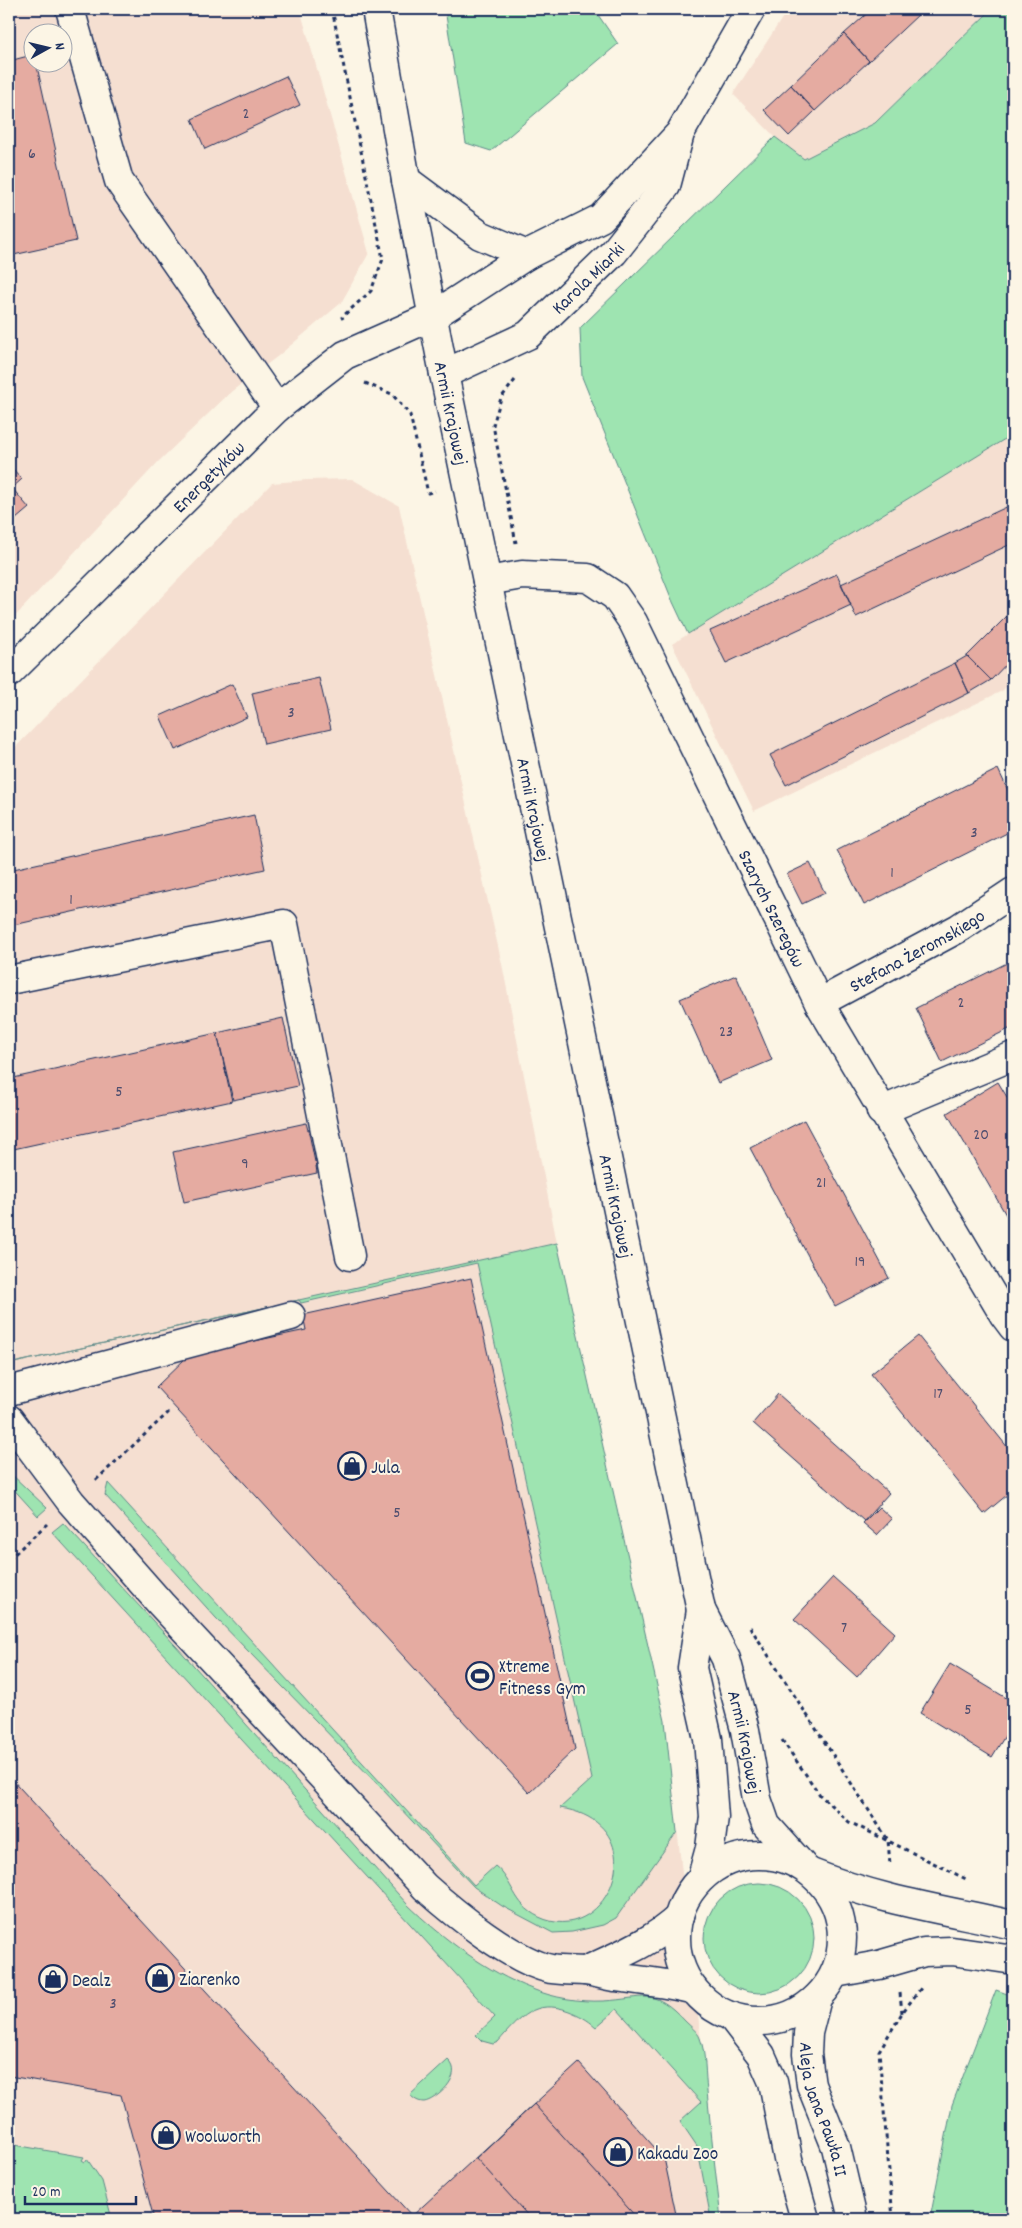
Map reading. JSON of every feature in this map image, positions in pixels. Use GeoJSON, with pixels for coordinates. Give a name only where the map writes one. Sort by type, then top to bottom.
{"type":"FeatureCollection","features":[{"type":"Feature","properties":{"kind":"street"},"geometry":{"type":"LineString","coordinates":[[70,9],[119,181],[277,408]]}},
{"type":"Feature","properties":{"kind":"street","name":"Armii Krajowej"},"geometry":{"type":"LineString","coordinates":[[376,9],[406,180],[444,374],[701,1610],[726,1659],[744,1730],[757,1799],[766,1824],[808,1870]]}},
{"type":"Feature","properties":{"kind":"street","name":"Karola Miarki"},"geometry":{"type":"LineString","coordinates":[[433,316],[526,255],[601,218],[680,133],[751,9]]}},
{"type":"Feature","properties":{"kind":"street","name":"Karola Miarki"},"geometry":{"type":"LineString","coordinates":[[444,374],[528,335],[614,252],[666,186],[680,133]]}},
{"type":"Feature","properties":{"kind":"street"},"geometry":{"type":"LineString","coordinates":[[406,180],[480,236],[526,255]]}},
{"type":"Feature","properties":{"kind":"street","name":"Energetyków"},"geometry":{"type":"LineString","coordinates":[[9,673],[277,408],[345,355],[433,316]]}},
{"type":"Feature","properties":{"kind":"street","name":"Szarych Szeregów"},"geometry":{"type":"LineString","coordinates":[[487,581],[522,575],[588,578],[615,596],[633,622],[819,1004],[881,1111],[1013,1327]]}},
{"type":"Feature","properties":{"kind":"street","name":"Stefana Żeromskiego"},"geometry":{"type":"LineString","coordinates":[[819,1004],[959,928],[1013,892]]}},
{"type":"Feature","properties":{"kind":"street"},"geometry":{"type":"LineString","coordinates":[[9,980],[284,924],[350,1256]]}},
{"type":"Feature","properties":{"kind":"street"},"geometry":{"type":"LineString","coordinates":[[881,1111],[1013,1056]]}},
{"type":"Feature","properties":{"kind":"street"},"geometry":{"type":"LineString","coordinates":[[9,1391],[290,1316]]}},
{"type":"Feature","properties":{"kind":"street"},"geometry":{"type":"LineString","coordinates":[[9,1418],[71,1502],[161,1604],[425,1887],[450,1910],[519,1956],[552,1970],[585,1971],[614,1977],[667,1983],[694,1990]]}},
{"type":"Feature","properties":{"kind":"street","name":"Armii Krajowej"},"geometry":{"type":"LineString","coordinates":[[701,1610],[692,1668],[708,1739],[714,1817],[710,1848],[702,1877]]}},
{"type":"Feature","properties":{"kind":"street"},"geometry":{"type":"LineString","coordinates":[[585,1971],[637,1948],[665,1930],[678,1916],[692,1889],[702,1877],[720,1864],[742,1856],[773,1855],[847,1888],[892,1900],[1013,1925]]}},
{"type":"Feature","properties":{"kind":"street"},"geometry":{"type":"LineString","coordinates":[[678,1916],[676,1947],[683,1970],[694,1990],[717,2010],[731,2016],[754,2020],[777,2019],[805,2008],[817,1998],[835,1973],[843,1943],[839,1913],[825,1886],[808,1870]]}},
{"type":"Feature","properties":{"kind":"street"},"geometry":{"type":"LineString","coordinates":[[835,1973],[878,1965],[924,1952],[952,1951],[1007,1959],[1013,1957]]}},
{"type":"Feature","properties":{"kind":"street","name":"Aleja Jana Pawła II"},"geometry":{"type":"LineString","coordinates":[[817,1998],[808,2033],[807,2054],[811,2085],[836,2147],[853,2219]]}},
{"type":"Feature","properties":{"kind":"street"},"geometry":{"type":"LineString","coordinates":[[731,2016],[761,2055],[773,2082],[788,2159],[805,2219]]}},
{"type":"Feature","properties":{"kind":"path"},"geometry":{"type":"LineString","coordinates":[[332,9],[383,259],[371,291],[342,317]]}},
{"type":"Feature","properties":{"kind":"path"},"geometry":{"type":"LineString","coordinates":[[363,383],[392,394],[410,415],[428,493]]}},
{"type":"Feature","properties":{"kind":"path"},"geometry":{"type":"LineString","coordinates":[[504,478],[522,575]]}},
{"type":"Feature","properties":{"kind":"path"},"geometry":{"type":"LineString","coordinates":[[747,1623],[888,1840]]}},
{"type":"Feature","properties":{"kind":"path"},"geometry":{"type":"LineString","coordinates":[[777,1732],[820,1796],[849,1822],[973,1883]]}},
{"type":"Feature","properties":{"kind":"path"},"geometry":{"type":"LineString","coordinates":[[893,2219],[879,2051],[902,2013]]}},
{"type":"Feature","properties":{"kind":"shaded area"},"geometry":{"type":"Polygon","coordinates":[[[9,9],[300,9],[369,253],[341,303],[278,356],[232,391],[159,461],[9,623],[9,9]]]}},
{"type":"Feature","properties":{"kind":"shaded area"},"geometry":{"type":"Polygon","coordinates":[[[788,9],[992,9],[875,123],[804,159],[775,137],[733,94],[788,9]]]}},
{"type":"Feature","properties":{"kind":"shaded area"},"geometry":{"type":"Polygon","coordinates":[[[1013,434],[1013,680],[1002,691],[754,811],[672,644],[1013,434]]]}},
{"type":"Feature","properties":{"kind":"shaded area"},"geometry":{"type":"Polygon","coordinates":[[[352,479],[399,506],[502,964],[557,1243],[665,1721],[721,2219],[84,2219],[9,2153],[9,754],[272,483],[352,479]]]}},
{"type":"Feature","properties":{"kind":"green space"},"geometry":{"type":"Polygon","coordinates":[[[445,9],[594,9],[618,44],[491,151],[466,143],[445,9]]]}},
{"type":"Feature","properties":{"kind":"green space"},"geometry":{"type":"Polygon","coordinates":[[[992,9],[1013,9],[1013,434],[688,634],[672,600],[582,377],[580,328],[775,137],[804,159],[875,123],[992,9]]]}},
{"type":"Feature","properties":{"kind":"green space"},"geometry":{"type":"Polygon","coordinates":[[[557,1243],[665,1721],[677,1832],[616,1918],[603,1925],[572,1932],[553,1933],[502,1906],[474,1887],[216,1618],[105,1495],[108,1483],[474,1885],[495,1866],[506,1878],[523,1906],[539,1917],[564,1922],[585,1916],[602,1901],[613,1880],[615,1858],[609,1836],[591,1818],[560,1808],[592,1779],[477,1263],[301,1303],[299,1300],[9,1364],[557,1243]]]}},
{"type":"Feature","properties":{"kind":"green space"},"geometry":{"type":"Polygon","coordinates":[[[9,1472],[47,1508],[38,1516],[9,1484],[9,1472]]]}},
{"type":"Feature","properties":{"kind":"green space"},"geometry":{"type":"Polygon","coordinates":[[[63,1523],[407,1904],[435,1929],[482,1964],[532,1989],[558,1997],[585,2001],[639,1997],[656,1999],[674,2010],[696,2031],[702,2044],[704,2057],[721,2219],[711,2219],[697,2146],[680,2121],[701,2102],[617,2009],[596,2027],[569,2011],[547,2007],[537,2009],[521,2018],[498,2042],[493,2044],[482,2041],[476,2035],[495,2017],[52,1532],[63,1523]]]}},
{"type":"Feature","properties":{"kind":"green space"},"geometry":{"type":"Polygon","coordinates":[[[759,1883],[780,1887],[798,1899],[810,1917],[814,1938],[810,1959],[798,1977],[780,1989],[759,1993],[738,1989],[720,1977],[708,1959],[704,1938],[708,1917],[720,1899],[738,1887],[759,1883]]]}},
{"type":"Feature","properties":{"kind":"green space"},"geometry":{"type":"Polygon","coordinates":[[[996,1990],[1013,1996],[1013,2219],[930,2219],[952,2105],[996,1990]]]}},
{"type":"Feature","properties":{"kind":"green space"},"geometry":{"type":"Polygon","coordinates":[[[448,2060],[453,2066],[453,2073],[451,2080],[441,2092],[429,2101],[424,2102],[416,2100],[410,2095],[448,2060]]]}},
{"type":"Feature","properties":{"kind":"green space"},"geometry":{"type":"Polygon","coordinates":[[[9,2144],[84,2157],[82,2160],[85,2162],[87,2159],[102,2181],[112,2219],[9,2219],[9,2144]]]}},
{"type":"Feature","properties":{"kind":"building"},"geometry":{"type":"Polygon","coordinates":[[[872,9],[914,9],[919,14],[869,61],[844,34],[872,9]]]}},
{"type":"Feature","properties":{"kind":"building"},"geometry":{"type":"Polygon","coordinates":[[[914,9],[924,9],[919,14],[914,9]]]}},
{"type":"Feature","properties":{"kind":"building"},"geometry":{"type":"Polygon","coordinates":[[[844,34],[869,61],[815,111],[791,85],[844,34]]]}},
{"type":"Feature","properties":{"kind":"building"},"geometry":{"type":"Polygon","coordinates":[[[22,58],[22,72],[38,72],[76,241],[9,256],[9,61],[22,58]]]}},
{"type":"Feature","properties":{"kind":"building"},"geometry":{"type":"Polygon","coordinates":[[[286,76],[300,105],[205,149],[192,119],[286,76]]]}},
{"type":"Feature","properties":{"kind":"building"},"geometry":{"type":"Polygon","coordinates":[[[791,85],[815,111],[789,136],[764,110],[791,85]]]}},
{"type":"Feature","properties":{"kind":"building"},"geometry":{"type":"Polygon","coordinates":[[[11,467],[22,479],[12,488],[29,508],[9,525],[9,468],[11,467]]]}},
{"type":"Feature","properties":{"kind":"building"},"geometry":{"type":"Polygon","coordinates":[[[1013,504],[1013,543],[856,617],[841,584],[1013,504]]]}},
{"type":"Feature","properties":{"kind":"building"},"geometry":{"type":"Polygon","coordinates":[[[837,574],[851,605],[726,663],[710,631],[837,574]]]}},
{"type":"Feature","properties":{"kind":"building"},"geometry":{"type":"Polygon","coordinates":[[[1013,610],[1013,657],[991,680],[967,656],[1013,610]]]}},
{"type":"Feature","properties":{"kind":"building"},"geometry":{"type":"Polygon","coordinates":[[[967,656],[991,680],[969,693],[955,663],[967,656]]]}},
{"type":"Feature","properties":{"kind":"building"},"geometry":{"type":"Polygon","coordinates":[[[955,663],[969,693],[786,785],[770,755],[955,663]]]}},
{"type":"Feature","properties":{"kind":"building"},"geometry":{"type":"Polygon","coordinates":[[[319,678],[331,729],[264,744],[252,693],[319,678]]]}},
{"type":"Feature","properties":{"kind":"building"},"geometry":{"type":"Polygon","coordinates":[[[232,684],[247,717],[175,750],[160,716],[232,684]]]}},
{"type":"Feature","properties":{"kind":"building"},"geometry":{"type":"Polygon","coordinates":[[[998,769],[1013,801],[1013,830],[864,905],[837,850],[998,769]]]}},
{"type":"Feature","properties":{"kind":"building"},"geometry":{"type":"Polygon","coordinates":[[[254,815],[265,869],[9,926],[9,870],[254,815]]]}},
{"type":"Feature","properties":{"kind":"building"},"geometry":{"type":"Polygon","coordinates":[[[810,863],[825,893],[802,904],[787,874],[810,863]]]}},
{"type":"Feature","properties":{"kind":"building"},"geometry":{"type":"Polygon","coordinates":[[[1013,960],[1013,1027],[942,1062],[916,1008],[1013,960]]]}},
{"type":"Feature","properties":{"kind":"building"},"geometry":{"type":"Polygon","coordinates":[[[736,975],[772,1060],[718,1083],[680,999],[736,975]]]}},
{"type":"Feature","properties":{"kind":"building"},"geometry":{"type":"Polygon","coordinates":[[[283,1018],[298,1086],[233,1100],[217,1033],[283,1018]]]}},
{"type":"Feature","properties":{"kind":"building"},"geometry":{"type":"Polygon","coordinates":[[[217,1033],[232,1101],[9,1150],[9,1079],[217,1033]]]}},
{"type":"Feature","properties":{"kind":"building"},"geometry":{"type":"Polygon","coordinates":[[[998,1082],[1013,1107],[1013,1227],[947,1113],[998,1082]]]}},
{"type":"Feature","properties":{"kind":"building"},"geometry":{"type":"Polygon","coordinates":[[[804,1120],[889,1278],[835,1306],[750,1148],[804,1120]]]}},
{"type":"Feature","properties":{"kind":"building"},"geometry":{"type":"Polygon","coordinates":[[[306,1123],[308,1130],[312,1129],[313,1132],[309,1133],[315,1162],[320,1161],[320,1165],[316,1166],[317,1173],[184,1202],[173,1152],[306,1123]]]}},
{"type":"Feature","properties":{"kind":"building"},"geometry":{"type":"Polygon","coordinates":[[[471,1278],[575,1749],[529,1793],[156,1387],[189,1355],[306,1330],[303,1315],[471,1278]]]}},
{"type":"Feature","properties":{"kind":"building"},"geometry":{"type":"Polygon","coordinates":[[[918,1336],[1013,1454],[1013,1490],[984,1514],[871,1374],[918,1336]]]}},
{"type":"Feature","properties":{"kind":"building"},"geometry":{"type":"Polygon","coordinates":[[[778,1394],[889,1493],[864,1521],[753,1423],[778,1394]]]}},
{"type":"Feature","properties":{"kind":"building"},"geometry":{"type":"Polygon","coordinates":[[[879,1507],[892,1519],[877,1535],[863,1523],[879,1507]]]}},
{"type":"Feature","properties":{"kind":"building"},"geometry":{"type":"Polygon","coordinates":[[[833,1577],[895,1633],[857,1677],[794,1619],[833,1577]]]}},
{"type":"Feature","properties":{"kind":"building"},"geometry":{"type":"Polygon","coordinates":[[[950,1664],[1013,1702],[1013,1723],[992,1757],[920,1713],[950,1664]]]}},
{"type":"Feature","properties":{"kind":"building"},"geometry":{"type":"Polygon","coordinates":[[[9,1776],[412,2216],[579,2063],[664,2158],[677,2219],[154,2219],[121,2095],[9,2076],[9,1776]]]}},
{"type":"Feature","properties":{"kind":"building"},"geometry":{"type":"Polygon","coordinates":[[[534,2104],[638,2219],[531,2219],[476,2158],[534,2104]]]}},
{"type":"Feature","properties":{"kind":"place","name":"Jula"},"geometry":{"type":"Point","coordinates":[352,1466]}},
{"type":"Feature","properties":{"kind":"place","name":"Xtreme Fitness Gym"},"geometry":{"type":"Point","coordinates":[480,1676]}},
{"type":"Feature","properties":{"kind":"place","name":"Ziarenko"},"geometry":{"type":"Point","coordinates":[160,1978]}},
{"type":"Feature","properties":{"kind":"place","name":"Dealz"},"geometry":{"type":"Point","coordinates":[53,1979]}},
{"type":"Feature","properties":{"kind":"place","name":"Woolworth"},"geometry":{"type":"Point","coordinates":[166,2135]}},
{"type":"Feature","properties":{"kind":"place","name":"Kakadu Zoo"},"geometry":{"type":"Point","coordinates":[618,2152]}}]}
